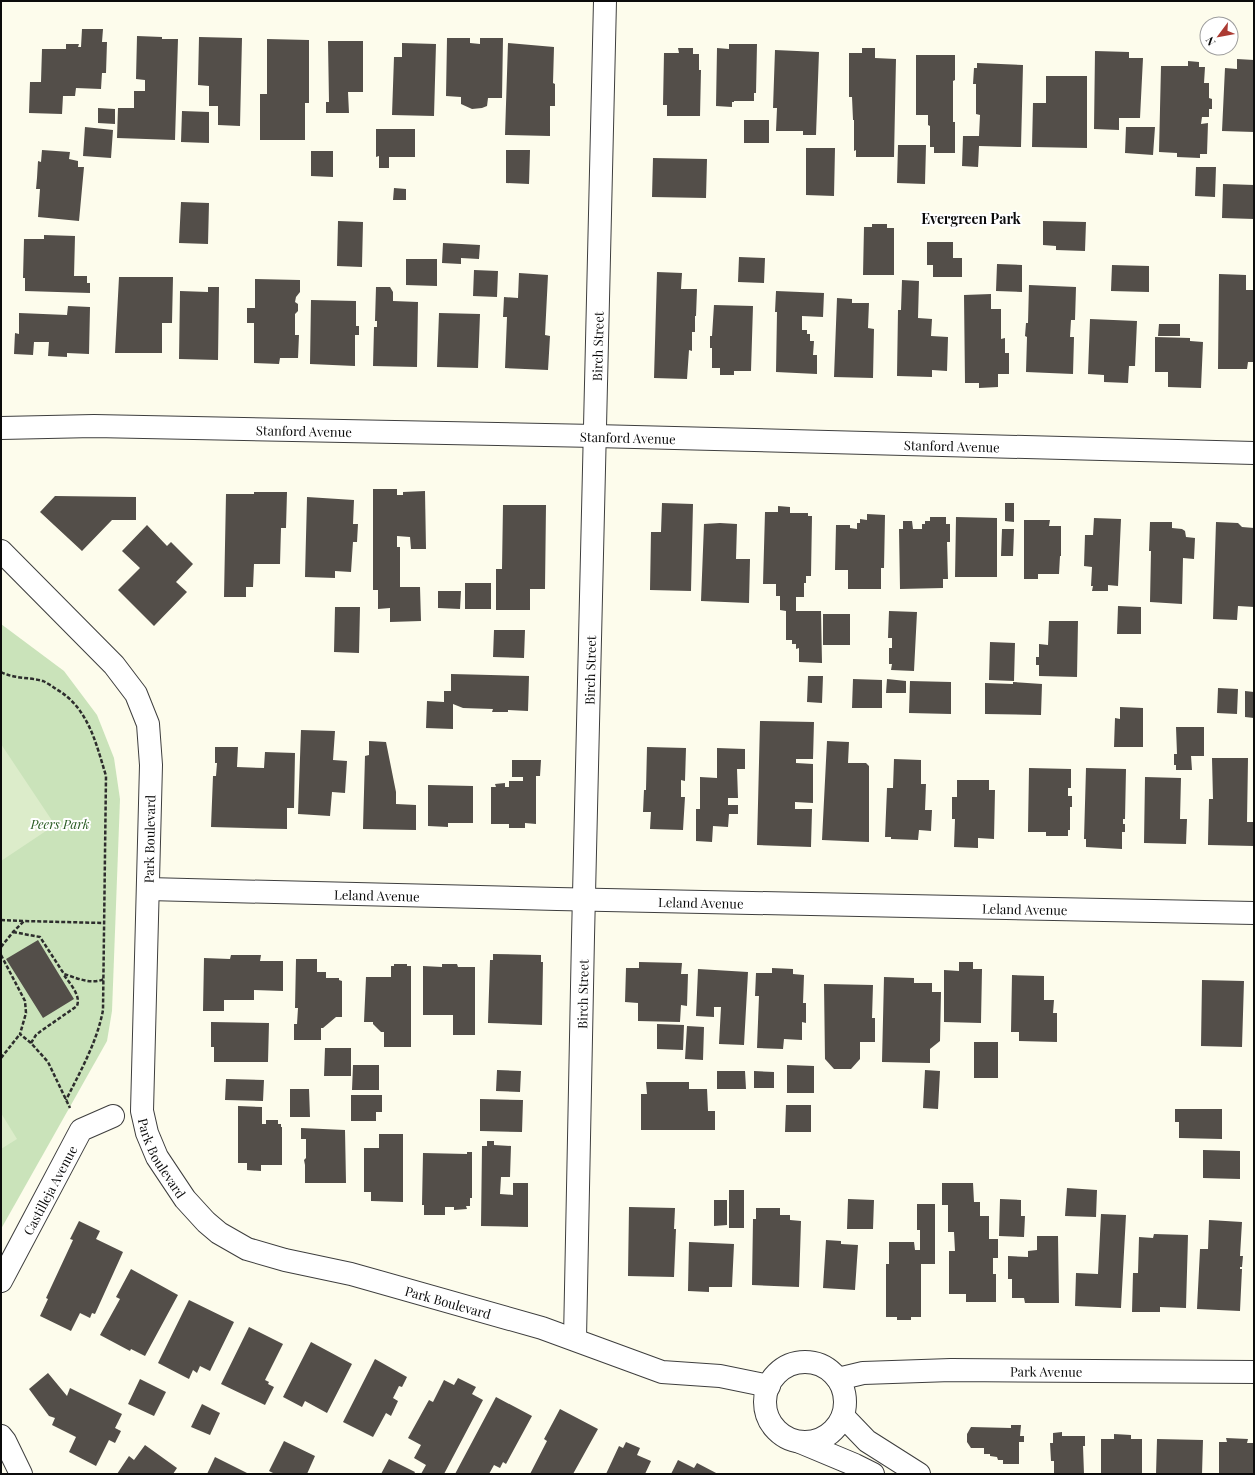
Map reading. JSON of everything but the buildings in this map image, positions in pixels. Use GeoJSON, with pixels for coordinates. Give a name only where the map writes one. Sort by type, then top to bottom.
{"type":"FeatureCollection","features":[{"type":"Feature","properties":{"kind":"street","name":"Birch Street"},"geometry":{"type":"LineString","coordinates":[[575,1340],[605,1]]}},
{"type":"Feature","properties":{"kind":"street","name":"Stanford Avenue"},"geometry":{"type":"LineString","coordinates":[[1,428],[94,426],[595,436],[1254,453]]}},
{"type":"Feature","properties":{"kind":"street","name":"Park Boulevard"},"geometry":{"type":"LineString","coordinates":[[1,551],[114,665],[136,694],[148,724],[151,765],[142,1111],[147,1134],[157,1157],[185,1200],[195,1211],[219,1233],[247,1249],[262,1255],[351,1274],[542,1328],[662,1372],[720,1376],[768,1386]]}},
{"type":"Feature","properties":{"kind":"street","name":"Leland Avenue"},"geometry":{"type":"LineString","coordinates":[[148,889],[584,900],[1254,913]]}},
{"type":"Feature","properties":{"kind":"street","name":"Castilleja Avenue"},"geometry":{"type":"LineString","coordinates":[[1,1281],[81,1130],[113,1116]]}},
{"type":"Feature","properties":{"kind":"street"},"geometry":{"type":"LineString","coordinates":[[800,1442],[813,1442],[826,1437],[836,1428],[843,1416],[846,1404],[844,1391],[838,1379],[830,1370],[819,1364],[807,1362],[795,1363],[784,1368],[775,1376],[768,1386],[765,1398],[766,1410],[770,1422],[778,1432],[788,1438],[855,1465],[873,1474]]}},
{"type":"Feature","properties":{"kind":"street","name":"Park Avenue"},"geometry":{"type":"LineString","coordinates":[[838,1379],[863,1373],[952,1370],[1254,1372]]}},
{"type":"Feature","properties":{"kind":"street"},"geometry":{"type":"LineString","coordinates":[[843,1416],[867,1441],[919,1474]]}},
{"type":"Feature","properties":{"kind":"street"},"geometry":{"type":"LineString","coordinates":[[1,1436],[5,1441],[21,1474]]}},
{"type":"Feature","properties":{"kind":"path"},"geometry":{"type":"LineString","coordinates":[[1,672],[24,679],[43,681],[68,696],[76,704],[85,718],[95,740],[106,776],[103,1010],[89,1056],[66,1100]]}},
{"type":"Feature","properties":{"kind":"path"},"geometry":{"type":"LineString","coordinates":[[1,920],[104,923]]}},
{"type":"Feature","properties":{"kind":"path"},"geometry":{"type":"LineString","coordinates":[[1,947],[24,921]]}},
{"type":"Feature","properties":{"kind":"path"},"geometry":{"type":"LineString","coordinates":[[13,932],[40,937],[77,995],[79,1001],[77,1006],[36,1035],[31,1043]]}},
{"type":"Feature","properties":{"kind":"path"},"geometry":{"type":"LineString","coordinates":[[1,955],[25,1001],[26,1013],[20,1034],[1,1058]]}},
{"type":"Feature","properties":{"kind":"path"},"geometry":{"type":"LineString","coordinates":[[64,974],[89,982],[104,979]]}},
{"type":"Feature","properties":{"kind":"path"},"geometry":{"type":"LineString","coordinates":[[20,1034],[31,1043],[48,1062],[81,1130]]}},
{"type":"Feature","properties":{"kind":"green space","name":"Peers Park"},"geometry":{"type":"Polygon","coordinates":[[[1,624],[64,671],[97,715],[114,758],[120,799],[112,1011],[107,1041],[1,1229],[1,624]]]}},
{"type":"Feature","properties":{"kind":"green space"},"geometry":{"type":"Polygon","coordinates":[[[1,744],[55,825],[1,861],[1,744]]]}},
{"type":"Feature","properties":{"kind":"green space"},"geometry":{"type":"Polygon","coordinates":[[[1,1113],[17,1139],[1,1149],[1,1113]]]}},
{"type":"Feature","properties":{"kind":"district","name":"Evergreen Park"},"geometry":{"type":"Point","coordinates":[971,218]}}]}
